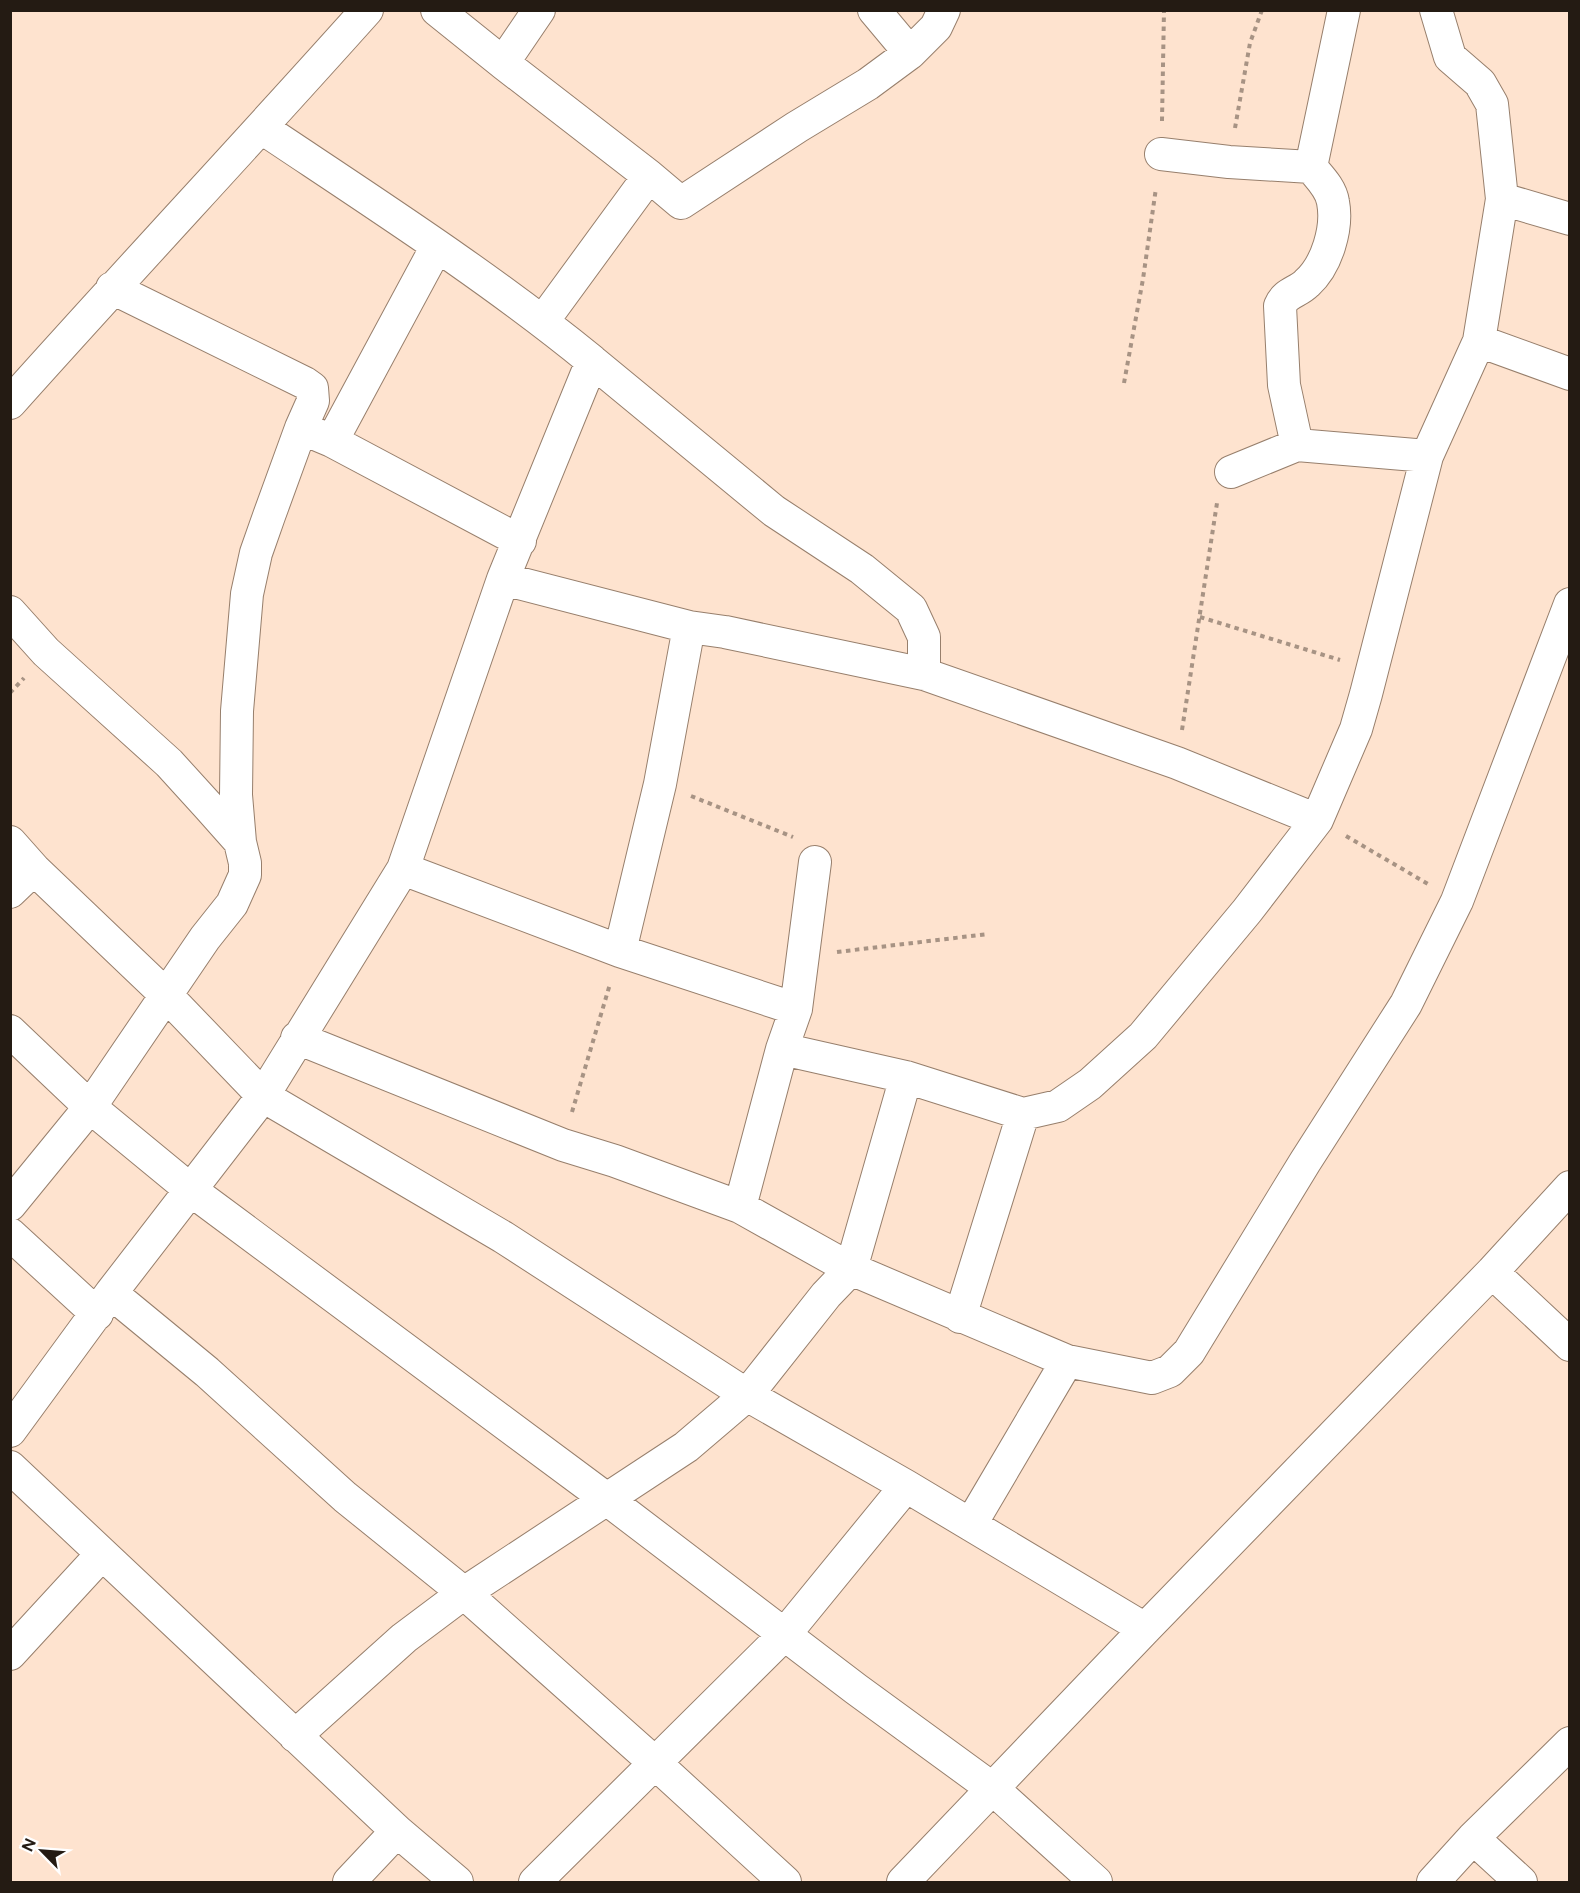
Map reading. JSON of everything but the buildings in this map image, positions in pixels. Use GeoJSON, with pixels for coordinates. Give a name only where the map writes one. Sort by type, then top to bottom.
{"type":"FeatureCollection","features":[{"type":"Feature","properties":{"kind":"street"},"geometry":{"type":"LineString","coordinates":[[10,403],[112,288],[262,128],[367,10]]}},
{"type":"Feature","properties":{"kind":"street"},"geometry":{"type":"LineString","coordinates":[[437,10],[649,176],[677,201],[683,202],[797,127],[868,84],[910,53],[936,27],[944,10]]}},
{"type":"Feature","properties":{"kind":"street"},"geometry":{"type":"LineString","coordinates":[[503,63],[539,10]]}},
{"type":"Feature","properties":{"kind":"street"},"geometry":{"type":"LineString","coordinates":[[874,10],[910,53]]}},
{"type":"Feature","properties":{"kind":"street"},"geometry":{"type":"LineString","coordinates":[[1311,167],[1344,10]]}},
{"type":"Feature","properties":{"kind":"street"},"geometry":{"type":"LineString","coordinates":[[782,1049],[906,1077],[1023,1114],[1058,1106],[1090,1084],[1143,1036],[1247,911],[1317,820],[1356,729],[1427,456],[1479,341],[1502,199],[1492,104],[1480,82],[1450,57],[1436,10]]}},
{"type":"Feature","properties":{"kind":"street"},"geometry":{"type":"LineString","coordinates":[[262,128],[437,246],[543,321],[774,511],[862,569],[911,609],[924,637],[924,674]]}},
{"type":"Feature","properties":{"kind":"street"},"geometry":{"type":"LineString","coordinates":[[1161,154],[1229,162],[1311,167],[1328,188],[1333,202],[1334,227],[1323,263],[1308,282],[1284,297],[1280,306],[1284,385],[1297,445]]}},
{"type":"Feature","properties":{"kind":"street"},"geometry":{"type":"LineString","coordinates":[[543,321],[649,176]]}},
{"type":"Feature","properties":{"kind":"street"},"geometry":{"type":"LineString","coordinates":[[1502,199],[1569,219]]}},
{"type":"Feature","properties":{"kind":"street"},"geometry":{"type":"LineString","coordinates":[[332,441],[437,246]]}},
{"type":"Feature","properties":{"kind":"street"},"geometry":{"type":"LineString","coordinates":[[10,1205],[90,1107],[205,938],[232,904],[240,889],[245,875],[245,863],[240,842],[236,795],[237,711],[247,594],[256,553],[301,428],[314,402],[312,388],[112,288]]}},
{"type":"Feature","properties":{"kind":"street"},"geometry":{"type":"LineString","coordinates":[[1479,341],[1569,375]]}},
{"type":"Feature","properties":{"kind":"street"},"geometry":{"type":"LineString","coordinates":[[10,1431],[263,1096],[403,869],[503,579],[592,361]]}},
{"type":"Feature","properties":{"kind":"street"},"geometry":{"type":"LineString","coordinates":[[301,428],[332,441],[520,541]]}},
{"type":"Feature","properties":{"kind":"street"},"geometry":{"type":"LineString","coordinates":[[1231,472],[1297,445],[1427,456]]}},
{"type":"Feature","properties":{"kind":"street"},"geometry":{"type":"LineString","coordinates":[[503,579],[689,627],[725,632],[924,674],[1177,764],[1317,820]]}},
{"type":"Feature","properties":{"kind":"street"},"geometry":{"type":"LineString","coordinates":[[297,1038],[563,1145],[615,1161],[740,1207],[851,1269],[1067,1361],[1152,1378],[1170,1371],[1189,1352],[1305,1162],[1406,1004],[1457,901],[1569,604]]}},
{"type":"Feature","properties":{"kind":"street"},"geometry":{"type":"LineString","coordinates":[[10,612],[46,652],[169,763],[240,842]]}},
{"type":"Feature","properties":{"kind":"street"},"geometry":{"type":"LineString","coordinates":[[620,951],[660,784],[689,627]]}},
{"type":"Feature","properties":{"kind":"street"},"geometry":{"type":"LineString","coordinates":[[10,842],[34,869],[166,995],[263,1096],[503,1237],[747,1395],[971,1524],[1144,1629]]}},
{"type":"Feature","properties":{"kind":"street"},"geometry":{"type":"LineString","coordinates":[[740,1207],[782,1049],[796,1010],[814,862]]}},
{"type":"Feature","properties":{"kind":"street"},"geometry":{"type":"LineString","coordinates":[[10,892],[34,869]]}},
{"type":"Feature","properties":{"kind":"street"},"geometry":{"type":"LineString","coordinates":[[403,869],[620,951],[796,1010]]}},
{"type":"Feature","properties":{"kind":"street"},"geometry":{"type":"LineString","coordinates":[[10,1031],[90,1107],[192,1191],[993,1789],[1096,1882]]}},
{"type":"Feature","properties":{"kind":"street"},"geometry":{"type":"LineString","coordinates":[[295,1736],[404,1638],[464,1593],[686,1447],[747,1395],[826,1294],[851,1269],[906,1077]]}},
{"type":"Feature","properties":{"kind":"street"},"geometry":{"type":"LineString","coordinates":[[960,1317],[1023,1114]]}},
{"type":"Feature","properties":{"kind":"street"},"geometry":{"type":"LineString","coordinates":[[905,1882],[1144,1629],[1492,1272],[1569,1187]]}},
{"type":"Feature","properties":{"kind":"street"},"geometry":{"type":"LineString","coordinates":[[10,1234],[104,1304],[207,1372],[345,1497],[464,1593],[655,1763],[784,1882]]}},
{"type":"Feature","properties":{"kind":"street"},"geometry":{"type":"LineString","coordinates":[[1492,1272],[1569,1346]]}},
{"type":"Feature","properties":{"kind":"street"},"geometry":{"type":"LineString","coordinates":[[971,1524],[1067,1361]]}},
{"type":"Feature","properties":{"kind":"street"},"geometry":{"type":"LineString","coordinates":[[10,1467],[397,1831],[457,1882]]}},
{"type":"Feature","properties":{"kind":"street"},"geometry":{"type":"LineString","coordinates":[[535,1882],[785,1634],[906,1486]]}},
{"type":"Feature","properties":{"kind":"street"},"geometry":{"type":"LineString","coordinates":[[10,1654],[102,1554]]}},
{"type":"Feature","properties":{"kind":"street"},"geometry":{"type":"LineString","coordinates":[[1433,1882],[1473,1838],[1569,1743]]}},
{"type":"Feature","properties":{"kind":"street"},"geometry":{"type":"LineString","coordinates":[[349,1882],[397,1831]]}},
{"type":"Feature","properties":{"kind":"street"},"geometry":{"type":"LineString","coordinates":[[1473,1838],[1521,1882]]}},
{"type":"Feature","properties":{"kind":"path"},"geometry":{"type":"LineString","coordinates":[[1124,383],[1143,279],[1161,154],[1164,10]]}},
{"type":"Feature","properties":{"kind":"path"},"geometry":{"type":"LineString","coordinates":[[1229,162],[1250,43],[1262,10]]}},
{"type":"Feature","properties":{"kind":"path"},"geometry":{"type":"LineString","coordinates":[[1177,764],[1220,486],[1223,478],[1231,472]]}},
{"type":"Feature","properties":{"kind":"path"},"geometry":{"type":"LineString","coordinates":[[1200,617],[1372,670]]}},
{"type":"Feature","properties":{"kind":"path"},"geometry":{"type":"LineString","coordinates":[[660,784],[798,839],[814,853],[814,862]]}},
{"type":"Feature","properties":{"kind":"path"},"geometry":{"type":"LineString","coordinates":[[1317,820],[1457,901]]}},
{"type":"Feature","properties":{"kind":"path"},"geometry":{"type":"LineString","coordinates":[[804,956],[988,934]]}},
{"type":"Feature","properties":{"kind":"path"},"geometry":{"type":"LineString","coordinates":[[563,1145],[620,951]]}}]}
